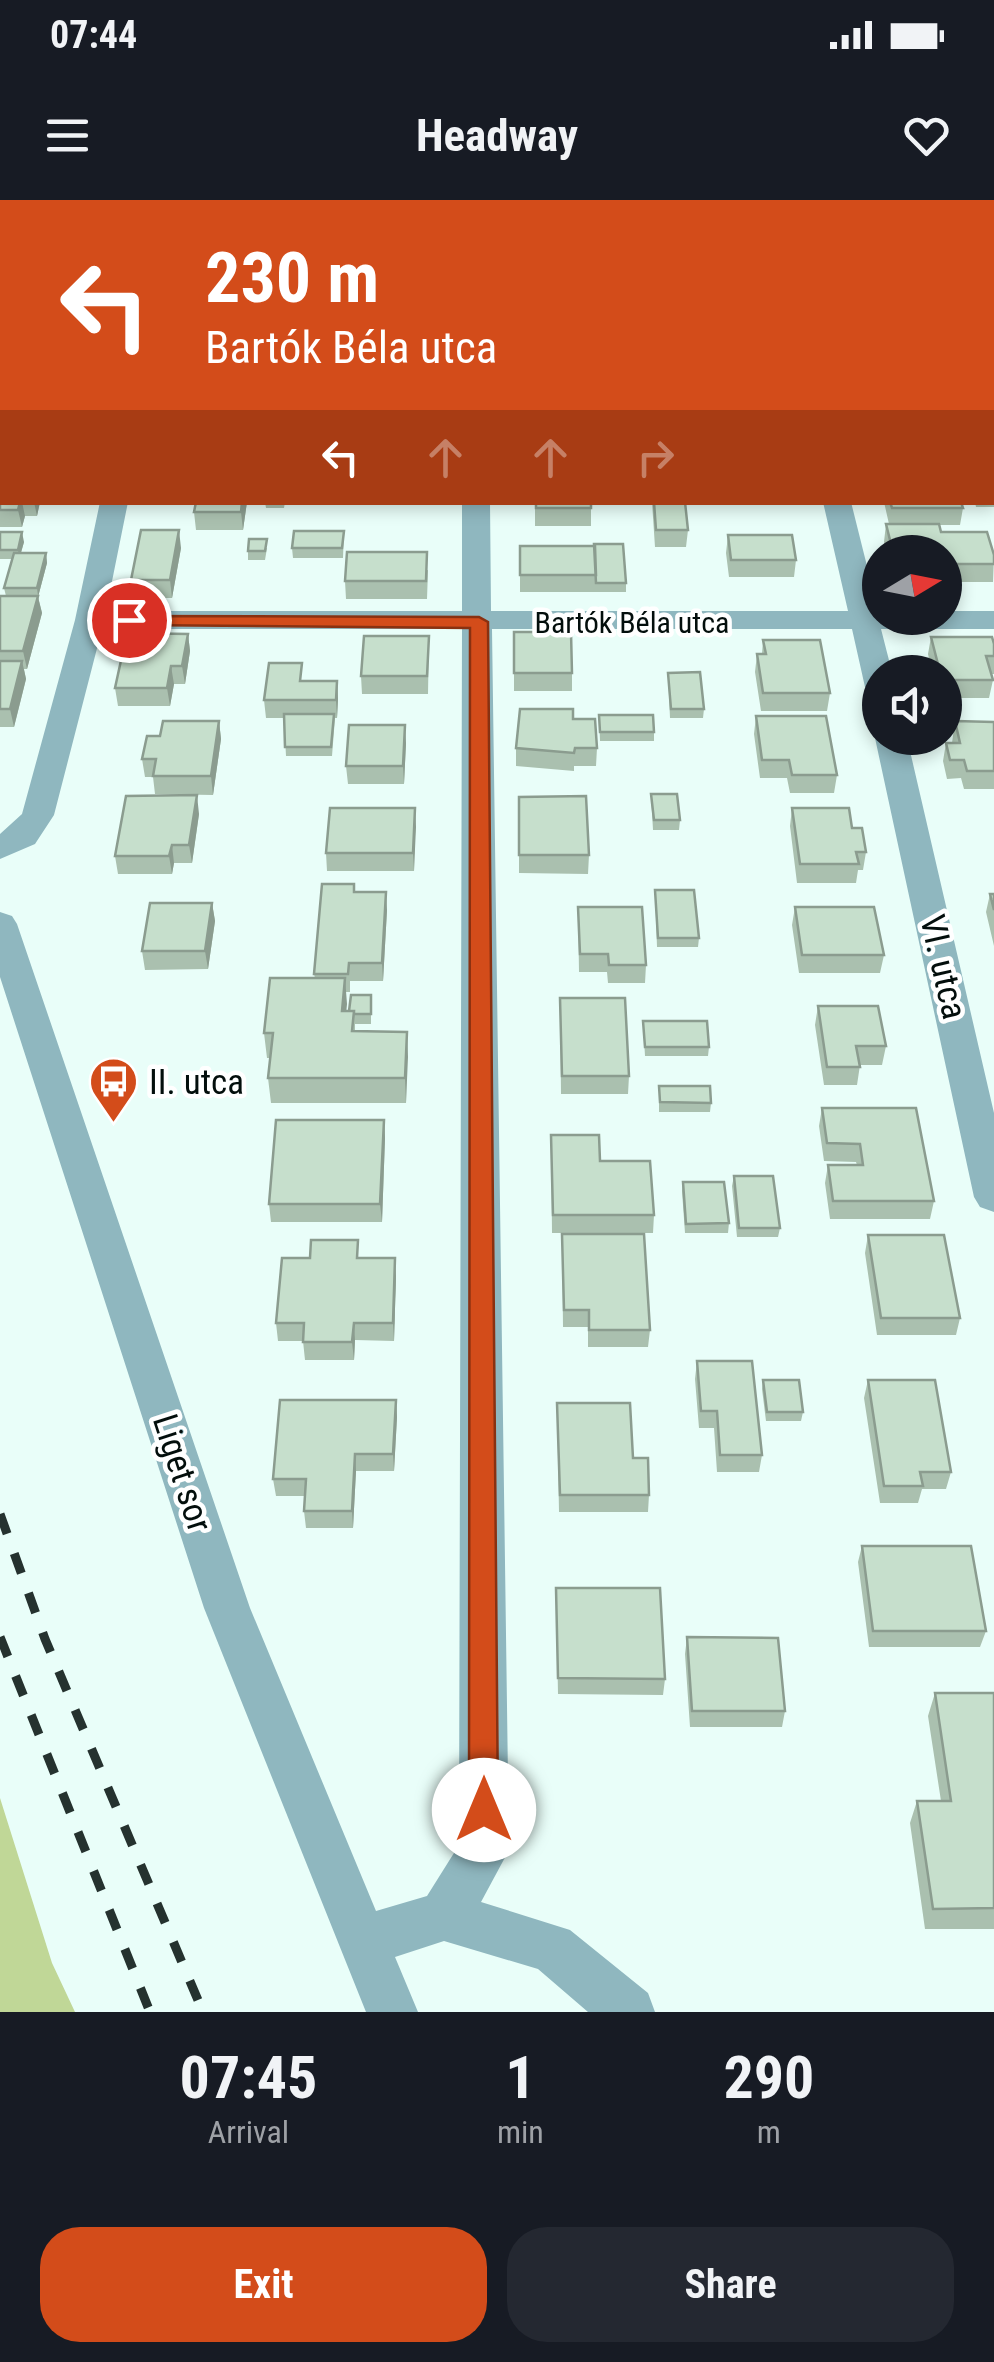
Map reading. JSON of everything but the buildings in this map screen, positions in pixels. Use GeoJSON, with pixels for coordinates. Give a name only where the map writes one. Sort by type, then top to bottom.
{"type":"FeatureCollection","features":[{"type":"Feature","properties":{"kind":"street"},"geometry":{"type":"LineString","coordinates":[[0,848],[23,836],[38,816],[90,620],[113,505]]}},
{"type":"Feature","properties":{"kind":"street"},"geometry":{"type":"LineString","coordinates":[[444,1916],[484,1850],[476,505]]}},
{"type":"Feature","properties":{"kind":"street"},"geometry":{"type":"LineString","coordinates":[[838,505],[862,608]]}},
{"type":"Feature","properties":{"kind":"street","name":"Bartók Béla utca"},"geometry":{"type":"LineString","coordinates":[[90,620],[862,621]]}},
{"type":"Feature","properties":{"kind":"street","name":"Bartók Béla utca"},"geometry":{"type":"LineString","coordinates":[[962,620],[994,620]]}},
{"type":"Feature","properties":{"kind":"street","name":"VI. utca"},"geometry":{"type":"LineString","coordinates":[[895,755],[994,1196]]}},
{"type":"Feature","properties":{"kind":"street","name":"Liget sor"},"geometry":{"type":"LineString","coordinates":[[0,924],[227,1608],[366,1940],[392,2012]]}},
{"type":"Feature","properties":{"kind":"street"},"geometry":{"type":"LineString","coordinates":[[366,1940],[444,1916],[552,1948],[630,2012]]}},
{"type":"Feature","properties":{"kind":"green space"},"geometry":{"type":"Polygon","coordinates":[[[0,1798],[52,1963],[75,2012],[0,2012],[0,1798]]]}},
{"type":"Feature","properties":{"kind":"railway"},"geometry":{"type":"LineString","coordinates":[[0,1514],[45,1639],[203,2012]]}},
{"type":"Feature","properties":{"kind":"railway"},"geometry":{"type":"LineString","coordinates":[[0,1637],[150,2012]]}},
{"type":"Feature","properties":{"kind":"place","name":"II. utca"},"geometry":{"type":"Point","coordinates":[114,1124]}},
{"type":"Feature","properties":{"kind":"route"},"geometry":{"type":"LineString","coordinates":[[129,620],[479,622],[484,1810]]}}]}
